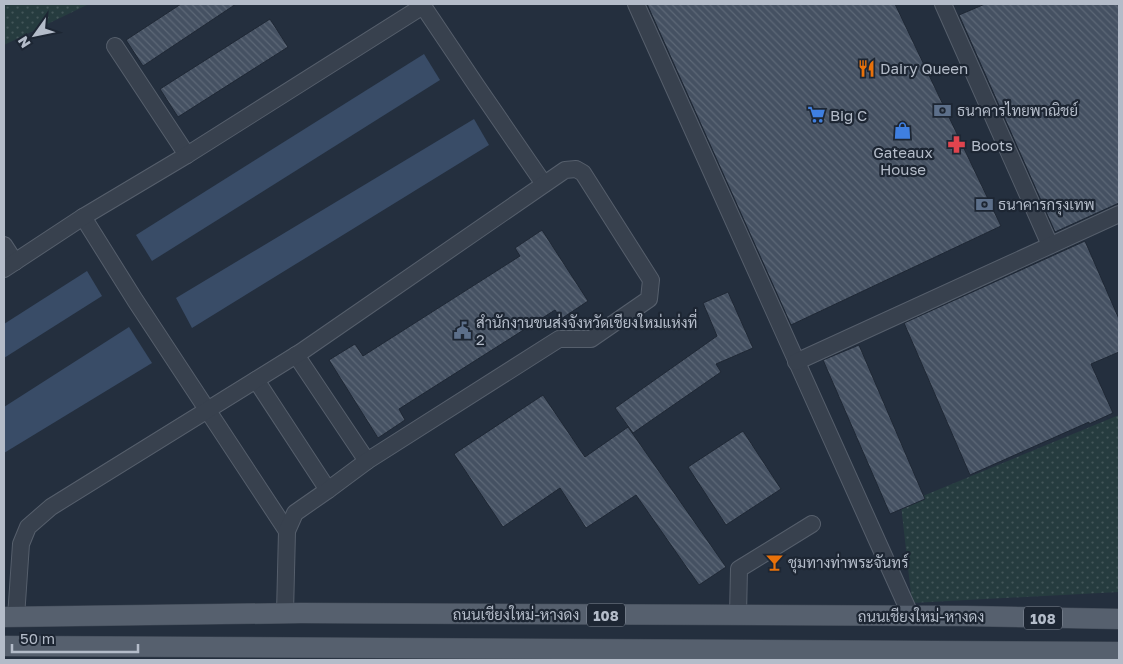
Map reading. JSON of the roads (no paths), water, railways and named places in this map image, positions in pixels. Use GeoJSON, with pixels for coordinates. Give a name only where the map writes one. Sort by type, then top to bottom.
{"type":"FeatureCollection","features":[{"type":"Feature","properties":{"kind":"main road","name":"ถนนเชียงใหม่-หางดง"},"geometry":{"type":"LineString","coordinates":[[10,617],[284,613],[911,616],[1119,619]]}},
{"type":"Feature","properties":{"kind":"main road"},"geometry":{"type":"LineString","coordinates":[[154,615],[159,623],[160,640],[167,651]]}},
{"type":"Feature","properties":{"kind":"main road","name":"108"},"geometry":{"type":"LineString","coordinates":[[4,646],[119,653],[167,651],[597,655],[1116,653]]}},
{"type":"Feature","properties":{"kind":"lane"},"geometry":{"type":"LineString","coordinates":[[636,4],[911,616]]}},
{"type":"Feature","properties":{"kind":"lane"},"geometry":{"type":"LineString","coordinates":[[943,4],[1050,245]]}},
{"type":"Feature","properties":{"kind":"lane"},"geometry":{"type":"LineString","coordinates":[[4,245],[10,265],[83,217],[187,155],[423,6],[544,184]]}},
{"type":"Feature","properties":{"kind":"lane"},"geometry":{"type":"LineString","coordinates":[[115,46],[187,155]]}},
{"type":"Feature","properties":{"kind":"lane"},"geometry":{"type":"LineString","coordinates":[[10,617],[21,544],[28,526],[51,507],[296,355],[565,170],[576,169],[583,173],[651,280],[649,300],[591,339],[559,339],[367,461],[295,512],[287,531],[284,613]]}},
{"type":"Feature","properties":{"kind":"lane"},"geometry":{"type":"LineString","coordinates":[[796,362],[1119,214]]}},
{"type":"Feature","properties":{"kind":"lane"},"geometry":{"type":"LineString","coordinates":[[83,217],[135,300],[287,531]]}},
{"type":"Feature","properties":{"kind":"lane"},"geometry":{"type":"LineString","coordinates":[[296,355],[367,461]]}},
{"type":"Feature","properties":{"kind":"lane"},"geometry":{"type":"LineString","coordinates":[[256,380],[328,490]]}},
{"type":"Feature","properties":{"kind":"lane"},"geometry":{"type":"LineString","coordinates":[[738,616],[739,569],[812,524]]}},
{"type":"Feature","properties":{"kind":"water"},"geometry":{"type":"Polygon","coordinates":[[[424,54],[440,80],[152,261],[136,235],[424,54]]]}},
{"type":"Feature","properties":{"kind":"water"},"geometry":{"type":"Polygon","coordinates":[[[474,119],[489,145],[192,328],[176,298],[474,119]]]}},
{"type":"Feature","properties":{"kind":"water"},"geometry":{"type":"Polygon","coordinates":[[[87,271],[102,296],[4,358],[4,324],[87,271]]]}},
{"type":"Feature","properties":{"kind":"water"},"geometry":{"type":"Polygon","coordinates":[[[129,327],[152,363],[4,453],[4,407],[129,327]]]}},
{"type":"Feature","properties":{"kind":"place","name":"Dairy Queen"},"geometry":{"type":"Point","coordinates":[866,68]}},
{"type":"Feature","properties":{"kind":"place","name":"ธนาคารไทยพาณิชย์"},"geometry":{"type":"Point","coordinates":[943,110]}},
{"type":"Feature","properties":{"kind":"place","name":"Big C"},"geometry":{"type":"Point","coordinates":[816,115]}},
{"type":"Feature","properties":{"kind":"place","name":"Gateaux House"},"geometry":{"type":"Point","coordinates":[903,131]}},
{"type":"Feature","properties":{"kind":"place","name":"Boots"},"geometry":{"type":"Point","coordinates":[957,145]}},
{"type":"Feature","properties":{"kind":"place","name":"ธนาคารกรุงเทพ"},"geometry":{"type":"Point","coordinates":[984,204]}},
{"type":"Feature","properties":{"kind":"place","name":"สำนักงานขนส่งจังหวัดเชียงใหม่แห่งที่ 2"},"geometry":{"type":"Point","coordinates":[462,331]}},
{"type":"Feature","properties":{"kind":"place","name":"ชุมทางท่าพระจันทร์"},"geometry":{"type":"Point","coordinates":[774,562]}}]}
